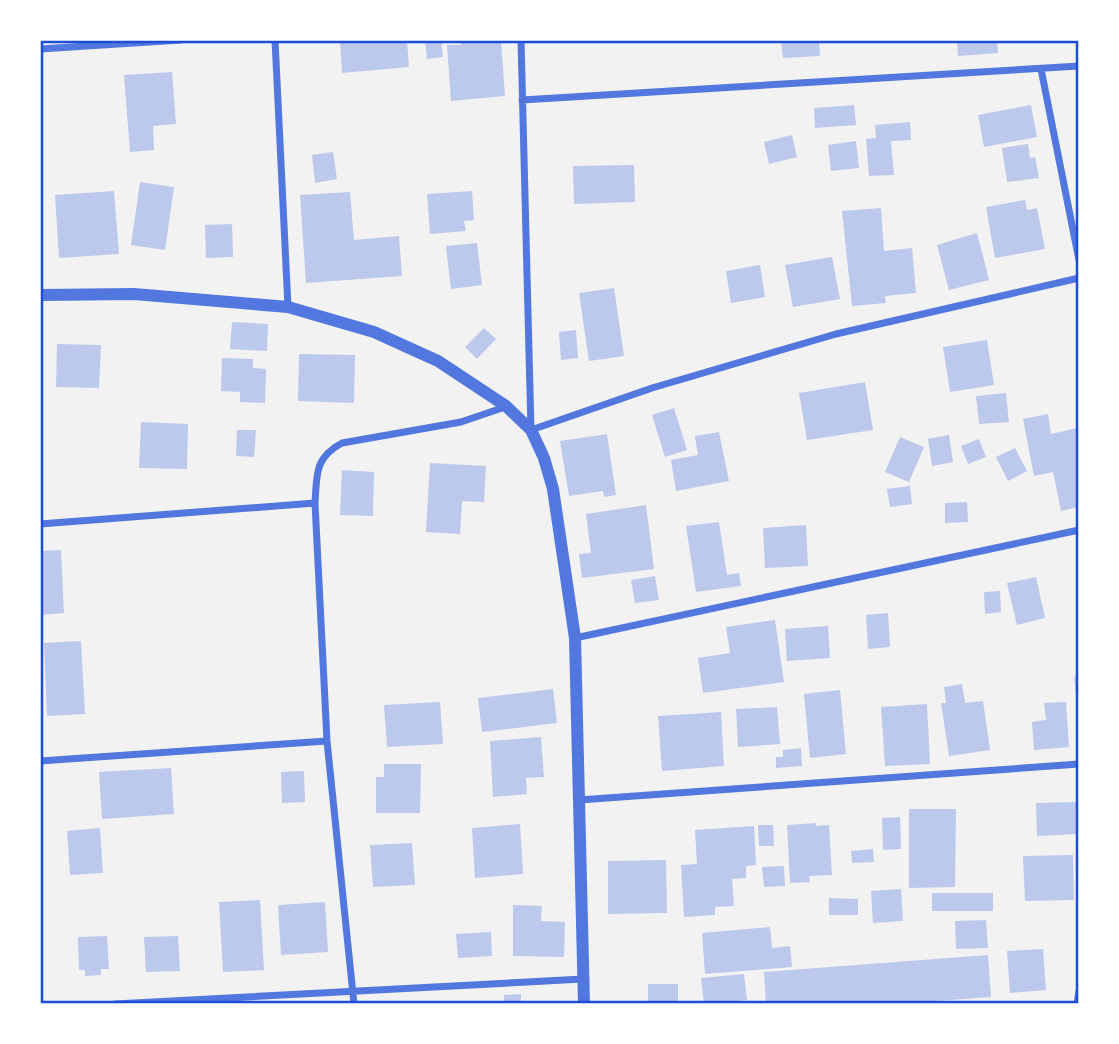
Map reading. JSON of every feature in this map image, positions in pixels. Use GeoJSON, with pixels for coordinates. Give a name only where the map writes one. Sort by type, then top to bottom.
{"type":"FeatureCollection","features":[{"type":"Feature","properties":{"kind":"street"},"geometry":{"type":"LineString","coordinates":[[40,49],[181,40]]}},
{"type":"Feature","properties":{"kind":"street"},"geometry":{"type":"LineString","coordinates":[[275,40],[288,307]]}},
{"type":"Feature","properties":{"kind":"street"},"geometry":{"type":"LineString","coordinates":[[521,40],[531,430]]}},
{"type":"Feature","properties":{"kind":"street"},"geometry":{"type":"LineString","coordinates":[[522,100],[1079,66]]}},
{"type":"Feature","properties":{"kind":"street"},"geometry":{"type":"LineString","coordinates":[[1041,69],[1079,260]]}},
{"type":"Feature","properties":{"kind":"street"},"geometry":{"type":"LineString","coordinates":[[531,430],[652,388],[836,334],[1079,278]]}},
{"type":"Feature","properties":{"kind":"street"},"geometry":{"type":"LineString","coordinates":[[40,295],[134,294],[288,307],[374,332],[438,361],[506,406],[531,430],[544,458],[553,489],[575,638],[584,1004]]}},
{"type":"Feature","properties":{"kind":"street"},"geometry":{"type":"LineString","coordinates":[[354,1004],[327,741],[315,503],[317,474],[328,451],[335,447],[364,438],[461,422],[506,406]]}},
{"type":"Feature","properties":{"kind":"street"},"geometry":{"type":"LineString","coordinates":[[40,524],[315,503]]}},
{"type":"Feature","properties":{"kind":"street"},"geometry":{"type":"LineString","coordinates":[[575,638],[1079,530]]}},
{"type":"Feature","properties":{"kind":"street"},"geometry":{"type":"LineString","coordinates":[[40,761],[327,741]]}},
{"type":"Feature","properties":{"kind":"street"},"geometry":{"type":"LineString","coordinates":[[579,800],[1079,764]]}},
{"type":"Feature","properties":{"kind":"street"},"geometry":{"type":"LineString","coordinates":[[115,1004],[583,979]]}},
{"type":"Feature","properties":{"kind":"street"},"geometry":{"type":"LineString","coordinates":[[1077,1004],[1079,990]]}},
{"type":"Feature","properties":{"kind":"building"},"geometry":{"type":"Polygon","coordinates":[[[340,40],[407,40],[409,67],[342,73],[340,40]]]}},
{"type":"Feature","properties":{"kind":"building"},"geometry":{"type":"Polygon","coordinates":[[[425,40],[441,40],[443,57],[427,59],[425,40]]]}},
{"type":"Feature","properties":{"kind":"building"},"geometry":{"type":"Polygon","coordinates":[[[460,40],[501,41],[505,96],[451,101],[447,45],[461,45],[460,40]]]}},
{"type":"Feature","properties":{"kind":"building"},"geometry":{"type":"Polygon","coordinates":[[[781,40],[819,40],[820,56],[783,58],[781,40]]]}},
{"type":"Feature","properties":{"kind":"building"},"geometry":{"type":"Polygon","coordinates":[[[957,40],[997,40],[998,53],[958,56],[957,40]]]}},
{"type":"Feature","properties":{"kind":"building"},"geometry":{"type":"Polygon","coordinates":[[[172,72],[176,124],[153,126],[154,150],[130,152],[124,75],[172,72]]]}},
{"type":"Feature","properties":{"kind":"building"},"geometry":{"type":"Polygon","coordinates":[[[854,105],[856,125],[815,128],[814,108],[854,105]]]}},
{"type":"Feature","properties":{"kind":"building"},"geometry":{"type":"Polygon","coordinates":[[[1031,105],[1037,137],[984,147],[978,115],[1031,105]]]}},
{"type":"Feature","properties":{"kind":"building"},"geometry":{"type":"Polygon","coordinates":[[[910,122],[911,140],[891,141],[894,175],[869,176],[866,139],[876,138],[875,125],[910,122]]]}},
{"type":"Feature","properties":{"kind":"building"},"geometry":{"type":"Polygon","coordinates":[[[792,135],[797,157],[769,164],[764,142],[792,135]]]}},
{"type":"Feature","properties":{"kind":"building"},"geometry":{"type":"Polygon","coordinates":[[[856,141],[859,168],[831,171],[828,145],[856,141]]]}},
{"type":"Feature","properties":{"kind":"building"},"geometry":{"type":"Polygon","coordinates":[[[1028,144],[1030,158],[1035,157],[1039,178],[1007,182],[1002,148],[1028,144]]]}},
{"type":"Feature","properties":{"kind":"building"},"geometry":{"type":"Polygon","coordinates":[[[333,152],[337,179],[315,183],[312,155],[333,152]]]}},
{"type":"Feature","properties":{"kind":"building"},"geometry":{"type":"Polygon","coordinates":[[[634,165],[635,202],[574,204],[573,166],[634,165]]]}},
{"type":"Feature","properties":{"kind":"building"},"geometry":{"type":"Polygon","coordinates":[[[140,182],[174,187],[165,250],[131,245],[140,182]]]}},
{"type":"Feature","properties":{"kind":"building"},"geometry":{"type":"Polygon","coordinates":[[[114,191],[119,254],[59,258],[55,195],[114,191]]]}},
{"type":"Feature","properties":{"kind":"building"},"geometry":{"type":"Polygon","coordinates":[[[472,191],[474,220],[464,221],[466,231],[430,234],[427,194],[472,191]]]}},
{"type":"Feature","properties":{"kind":"building"},"geometry":{"type":"Polygon","coordinates":[[[350,192],[354,240],[399,236],[402,276],[306,283],[300,195],[350,192]]]}},
{"type":"Feature","properties":{"kind":"building"},"geometry":{"type":"Polygon","coordinates":[[[1025,200],[1027,210],[1037,208],[1045,249],[995,258],[986,207],[1025,200]]]}},
{"type":"Feature","properties":{"kind":"building"},"geometry":{"type":"Polygon","coordinates":[[[881,208],[884,251],[912,248],[916,293],[885,296],[886,303],[852,306],[842,211],[881,208]]]}},
{"type":"Feature","properties":{"kind":"building"},"geometry":{"type":"Polygon","coordinates":[[[232,224],[233,257],[206,258],[205,225],[232,224]]]}},
{"type":"Feature","properties":{"kind":"building"},"geometry":{"type":"Polygon","coordinates":[[[977,233],[989,280],[949,290],[937,245],[977,233]]]}},
{"type":"Feature","properties":{"kind":"building"},"geometry":{"type":"Polygon","coordinates":[[[477,243],[482,285],[451,289],[446,246],[477,243]]]}},
{"type":"Feature","properties":{"kind":"building"},"geometry":{"type":"Polygon","coordinates":[[[832,257],[840,299],[793,307],[785,265],[832,257]]]}},
{"type":"Feature","properties":{"kind":"building"},"geometry":{"type":"Polygon","coordinates":[[[760,265],[765,297],[731,303],[726,271],[760,265]]]}},
{"type":"Feature","properties":{"kind":"building"},"geometry":{"type":"Polygon","coordinates":[[[614,288],[624,356],[589,361],[579,293],[614,288]]]}},
{"type":"Feature","properties":{"kind":"building"},"geometry":{"type":"Polygon","coordinates":[[[232,322],[268,324],[267,351],[230,349],[232,322]]]}},
{"type":"Feature","properties":{"kind":"building"},"geometry":{"type":"Polygon","coordinates":[[[484,328],[496,339],[477,359],[465,347],[484,328]]]}},
{"type":"Feature","properties":{"kind":"building"},"geometry":{"type":"Polygon","coordinates":[[[576,330],[578,358],[561,360],[559,332],[576,330]]]}},
{"type":"Feature","properties":{"kind":"building"},"geometry":{"type":"Polygon","coordinates":[[[987,340],[994,385],[950,392],[943,347],[987,340]]]}},
{"type":"Feature","properties":{"kind":"building"},"geometry":{"type":"Polygon","coordinates":[[[57,344],[101,345],[99,388],[56,387],[57,344]]]}},
{"type":"Feature","properties":{"kind":"building"},"geometry":{"type":"Polygon","coordinates":[[[299,354],[355,355],[354,403],[298,401],[299,354]]]}},
{"type":"Feature","properties":{"kind":"building"},"geometry":{"type":"Polygon","coordinates":[[[222,358],[253,359],[253,368],[266,369],[265,403],[240,402],[240,392],[221,391],[222,358]]]}},
{"type":"Feature","properties":{"kind":"building"},"geometry":{"type":"Polygon","coordinates":[[[865,382],[873,430],[807,440],[799,393],[865,382]]]}},
{"type":"Feature","properties":{"kind":"building"},"geometry":{"type":"Polygon","coordinates":[[[1006,393],[1009,422],[979,424],[976,396],[1006,393]]]}},
{"type":"Feature","properties":{"kind":"building"},"geometry":{"type":"Polygon","coordinates":[[[674,408],[687,450],[665,457],[652,415],[674,408]]]}},
{"type":"Feature","properties":{"kind":"building"},"geometry":{"type":"Polygon","coordinates":[[[1048,414],[1051,434],[1077,428],[1079,507],[1061,511],[1053,472],[1034,476],[1023,419],[1048,414]]]}},
{"type":"Feature","properties":{"kind":"building"},"geometry":{"type":"Polygon","coordinates":[[[141,422],[188,424],[187,469],[139,468],[141,422]]]}},
{"type":"Feature","properties":{"kind":"building"},"geometry":{"type":"Polygon","coordinates":[[[237,430],[256,430],[254,457],[236,456],[237,430]]]}},
{"type":"Feature","properties":{"kind":"building"},"geometry":{"type":"Polygon","coordinates":[[[719,432],[729,481],[676,491],[671,460],[698,455],[695,436],[719,432]]]}},
{"type":"Feature","properties":{"kind":"building"},"geometry":{"type":"Polygon","coordinates":[[[607,434],[616,495],[604,497],[603,491],[569,496],[560,441],[607,434]]]}},
{"type":"Feature","properties":{"kind":"building"},"geometry":{"type":"Polygon","coordinates":[[[949,435],[953,462],[932,466],[928,439],[949,435]]]}},
{"type":"Feature","properties":{"kind":"building"},"geometry":{"type":"Polygon","coordinates":[[[900,437],[924,447],[909,482],[885,472],[900,437]]]}},
{"type":"Feature","properties":{"kind":"building"},"geometry":{"type":"Polygon","coordinates":[[[979,439],[986,457],[968,464],[961,446],[979,439]]]}},
{"type":"Feature","properties":{"kind":"building"},"geometry":{"type":"Polygon","coordinates":[[[1015,448],[1027,471],[1008,481],[996,457],[1015,448]]]}},
{"type":"Feature","properties":{"kind":"building"},"geometry":{"type":"Polygon","coordinates":[[[430,463],[486,466],[484,502],[462,501],[460,534],[426,532],[430,463]]]}},
{"type":"Feature","properties":{"kind":"building"},"geometry":{"type":"Polygon","coordinates":[[[342,470],[374,472],[373,516],[340,515],[342,470]]]}},
{"type":"Feature","properties":{"kind":"building"},"geometry":{"type":"Polygon","coordinates":[[[910,486],[912,504],[890,507],[887,489],[910,486]]]}},
{"type":"Feature","properties":{"kind":"building"},"geometry":{"type":"Polygon","coordinates":[[[967,502],[968,522],[945,523],[945,503],[967,502]]]}},
{"type":"Feature","properties":{"kind":"building"},"geometry":{"type":"Polygon","coordinates":[[[646,505],[654,569],[582,578],[579,554],[591,553],[586,514],[646,505]]]}},
{"type":"Feature","properties":{"kind":"building"},"geometry":{"type":"Polygon","coordinates":[[[719,522],[727,575],[739,573],[741,586],[696,592],[686,526],[719,522]]]}},
{"type":"Feature","properties":{"kind":"building"},"geometry":{"type":"Polygon","coordinates":[[[806,525],[808,566],[765,568],[763,528],[806,525]]]}},
{"type":"Feature","properties":{"kind":"building"},"geometry":{"type":"Polygon","coordinates":[[[61,550],[64,613],[40,615],[40,551],[61,550]]]}},
{"type":"Feature","properties":{"kind":"building"},"geometry":{"type":"Polygon","coordinates":[[[655,576],[659,600],[635,603],[631,580],[655,576]]]}},
{"type":"Feature","properties":{"kind":"building"},"geometry":{"type":"Polygon","coordinates":[[[1036,577],[1045,618],[1017,625],[1007,583],[1036,577]]]}},
{"type":"Feature","properties":{"kind":"building"},"geometry":{"type":"Polygon","coordinates":[[[1000,591],[1001,612],[985,614],[984,592],[1000,591]]]}},
{"type":"Feature","properties":{"kind":"building"},"geometry":{"type":"Polygon","coordinates":[[[888,613],[890,647],[868,649],[866,615],[888,613]]]}},
{"type":"Feature","properties":{"kind":"building"},"geometry":{"type":"Polygon","coordinates":[[[775,620],[784,682],[703,693],[698,658],[730,653],[726,627],[775,620]]]}},
{"type":"Feature","properties":{"kind":"building"},"geometry":{"type":"Polygon","coordinates":[[[828,626],[830,658],[787,661],[785,629],[828,626]]]}},
{"type":"Feature","properties":{"kind":"building"},"geometry":{"type":"Polygon","coordinates":[[[81,641],[85,714],[47,716],[44,643],[81,641]]]}},
{"type":"Feature","properties":{"kind":"building"},"geometry":{"type":"Polygon","coordinates":[[[1079,676],[1079,705],[1077,705],[1074,677],[1079,676]]]}},
{"type":"Feature","properties":{"kind":"building"},"geometry":{"type":"Polygon","coordinates":[[[962,684],[965,703],[983,701],[990,750],[949,756],[941,703],[946,703],[944,687],[962,684]]]}},
{"type":"Feature","properties":{"kind":"building"},"geometry":{"type":"Polygon","coordinates":[[[553,689],[557,723],[482,732],[478,698],[553,689]]]}},
{"type":"Feature","properties":{"kind":"building"},"geometry":{"type":"Polygon","coordinates":[[[840,690],[846,754],[810,758],[804,694],[840,690]]]}},
{"type":"Feature","properties":{"kind":"building"},"geometry":{"type":"Polygon","coordinates":[[[440,702],[443,744],[387,747],[384,705],[440,702]]]}},
{"type":"Feature","properties":{"kind":"building"},"geometry":{"type":"Polygon","coordinates":[[[1066,702],[1069,747],[1034,750],[1032,722],[1046,720],[1044,703],[1066,702]]]}},
{"type":"Feature","properties":{"kind":"building"},"geometry":{"type":"Polygon","coordinates":[[[927,704],[930,764],[885,766],[881,707],[927,704]]]}},
{"type":"Feature","properties":{"kind":"building"},"geometry":{"type":"Polygon","coordinates":[[[777,707],[780,744],[738,747],[736,709],[777,707]]]}},
{"type":"Feature","properties":{"kind":"building"},"geometry":{"type":"Polygon","coordinates":[[[721,712],[724,766],[662,771],[658,716],[721,712]]]}},
{"type":"Feature","properties":{"kind":"building"},"geometry":{"type":"Polygon","coordinates":[[[541,737],[544,777],[526,778],[527,794],[493,797],[490,741],[541,737]]]}},
{"type":"Feature","properties":{"kind":"building"},"geometry":{"type":"Polygon","coordinates":[[[801,748],[802,766],[776,768],[776,757],[783,757],[783,750],[801,748]]]}},
{"type":"Feature","properties":{"kind":"building"},"geometry":{"type":"Polygon","coordinates":[[[384,764],[421,764],[420,813],[376,813],[376,777],[384,777],[384,764]]]}},
{"type":"Feature","properties":{"kind":"building"},"geometry":{"type":"Polygon","coordinates":[[[171,768],[174,814],[102,819],[99,772],[171,768]]]}},
{"type":"Feature","properties":{"kind":"building"},"geometry":{"type":"Polygon","coordinates":[[[304,771],[305,802],[282,803],[281,772],[304,771]]]}},
{"type":"Feature","properties":{"kind":"building"},"geometry":{"type":"Polygon","coordinates":[[[1077,802],[1078,834],[1037,836],[1036,803],[1077,802]]]}},
{"type":"Feature","properties":{"kind":"building"},"geometry":{"type":"Polygon","coordinates":[[[909,809],[956,809],[955,887],[909,888],[909,809]]]}},
{"type":"Feature","properties":{"kind":"building"},"geometry":{"type":"Polygon","coordinates":[[[900,817],[901,849],[883,850],[882,818],[900,817]]]}},
{"type":"Feature","properties":{"kind":"building"},"geometry":{"type":"Polygon","coordinates":[[[816,823],[816,826],[829,825],[832,875],[809,876],[810,882],[790,883],[787,825],[816,823]]]}},
{"type":"Feature","properties":{"kind":"building"},"geometry":{"type":"Polygon","coordinates":[[[520,824],[523,874],[475,878],[472,828],[520,824]]]}},
{"type":"Feature","properties":{"kind":"building"},"geometry":{"type":"Polygon","coordinates":[[[758,825],[773,825],[774,846],[759,846],[758,825]]]}},
{"type":"Feature","properties":{"kind":"building"},"geometry":{"type":"Polygon","coordinates":[[[754,826],[756,865],[746,866],[746,878],[732,879],[734,906],[715,907],[715,915],[684,917],[681,865],[697,864],[695,830],[754,826]]]}},
{"type":"Feature","properties":{"kind":"building"},"geometry":{"type":"Polygon","coordinates":[[[100,828],[103,873],[70,875],[67,831],[100,828]]]}},
{"type":"Feature","properties":{"kind":"building"},"geometry":{"type":"Polygon","coordinates":[[[412,843],[415,885],[373,887],[370,845],[412,843]]]}},
{"type":"Feature","properties":{"kind":"building"},"geometry":{"type":"Polygon","coordinates":[[[873,849],[874,862],[852,863],[851,851],[873,849]]]}},
{"type":"Feature","properties":{"kind":"building"},"geometry":{"type":"Polygon","coordinates":[[[1073,855],[1074,900],[1025,901],[1023,856],[1073,855]]]}},
{"type":"Feature","properties":{"kind":"building"},"geometry":{"type":"Polygon","coordinates":[[[666,860],[667,913],[608,914],[608,861],[666,860]]]}},
{"type":"Feature","properties":{"kind":"building"},"geometry":{"type":"Polygon","coordinates":[[[784,866],[785,886],[764,887],[762,867],[784,866]]]}},
{"type":"Feature","properties":{"kind":"building"},"geometry":{"type":"Polygon","coordinates":[[[901,889],[903,921],[873,923],[871,891],[901,889]]]}},
{"type":"Feature","properties":{"kind":"building"},"geometry":{"type":"Polygon","coordinates":[[[932,893],[993,893],[993,911],[932,911],[932,893]]]}},
{"type":"Feature","properties":{"kind":"building"},"geometry":{"type":"Polygon","coordinates":[[[829,898],[858,899],[858,915],[829,915],[829,898]]]}},
{"type":"Feature","properties":{"kind":"building"},"geometry":{"type":"Polygon","coordinates":[[[260,900],[264,970],[223,972],[219,902],[260,900]]]}},
{"type":"Feature","properties":{"kind":"building"},"geometry":{"type":"Polygon","coordinates":[[[325,902],[328,952],[281,955],[278,905],[325,902]]]}},
{"type":"Feature","properties":{"kind":"building"},"geometry":{"type":"Polygon","coordinates":[[[513,905],[542,906],[541,921],[565,922],[564,957],[513,956],[513,905]]]}},
{"type":"Feature","properties":{"kind":"building"},"geometry":{"type":"Polygon","coordinates":[[[986,920],[988,948],[956,949],[955,921],[986,920]]]}},
{"type":"Feature","properties":{"kind":"building"},"geometry":{"type":"Polygon","coordinates":[[[770,927],[772,948],[790,946],[792,967],[705,974],[702,933],[770,927]]]}},
{"type":"Feature","properties":{"kind":"building"},"geometry":{"type":"Polygon","coordinates":[[[491,932],[492,956],[458,958],[456,934],[491,932]]]}},
{"type":"Feature","properties":{"kind":"building"},"geometry":{"type":"Polygon","coordinates":[[[107,936],[109,969],[101,969],[101,975],[85,976],[85,970],[79,970],[78,937],[107,936]]]}},
{"type":"Feature","properties":{"kind":"building"},"geometry":{"type":"Polygon","coordinates":[[[178,936],[180,971],[146,972],[144,937],[178,936]]]}},
{"type":"Feature","properties":{"kind":"building"},"geometry":{"type":"Polygon","coordinates":[[[1043,949],[1046,990],[1010,993],[1007,951],[1043,949]]]}},
{"type":"Feature","properties":{"kind":"building"},"geometry":{"type":"Polygon","coordinates":[[[988,955],[991,997],[894,1004],[766,1004],[764,972],[988,955]]]}},
{"type":"Feature","properties":{"kind":"building"},"geometry":{"type":"Polygon","coordinates":[[[744,974],[747,1000],[704,1004],[701,978],[744,974]]]}},
{"type":"Feature","properties":{"kind":"building"},"geometry":{"type":"Polygon","coordinates":[[[648,984],[678,984],[678,1004],[648,1004],[648,984]]]}},
{"type":"Feature","properties":{"kind":"building"},"geometry":{"type":"Polygon","coordinates":[[[521,994],[521,1004],[504,1004],[504,995],[521,994]]]}}]}
